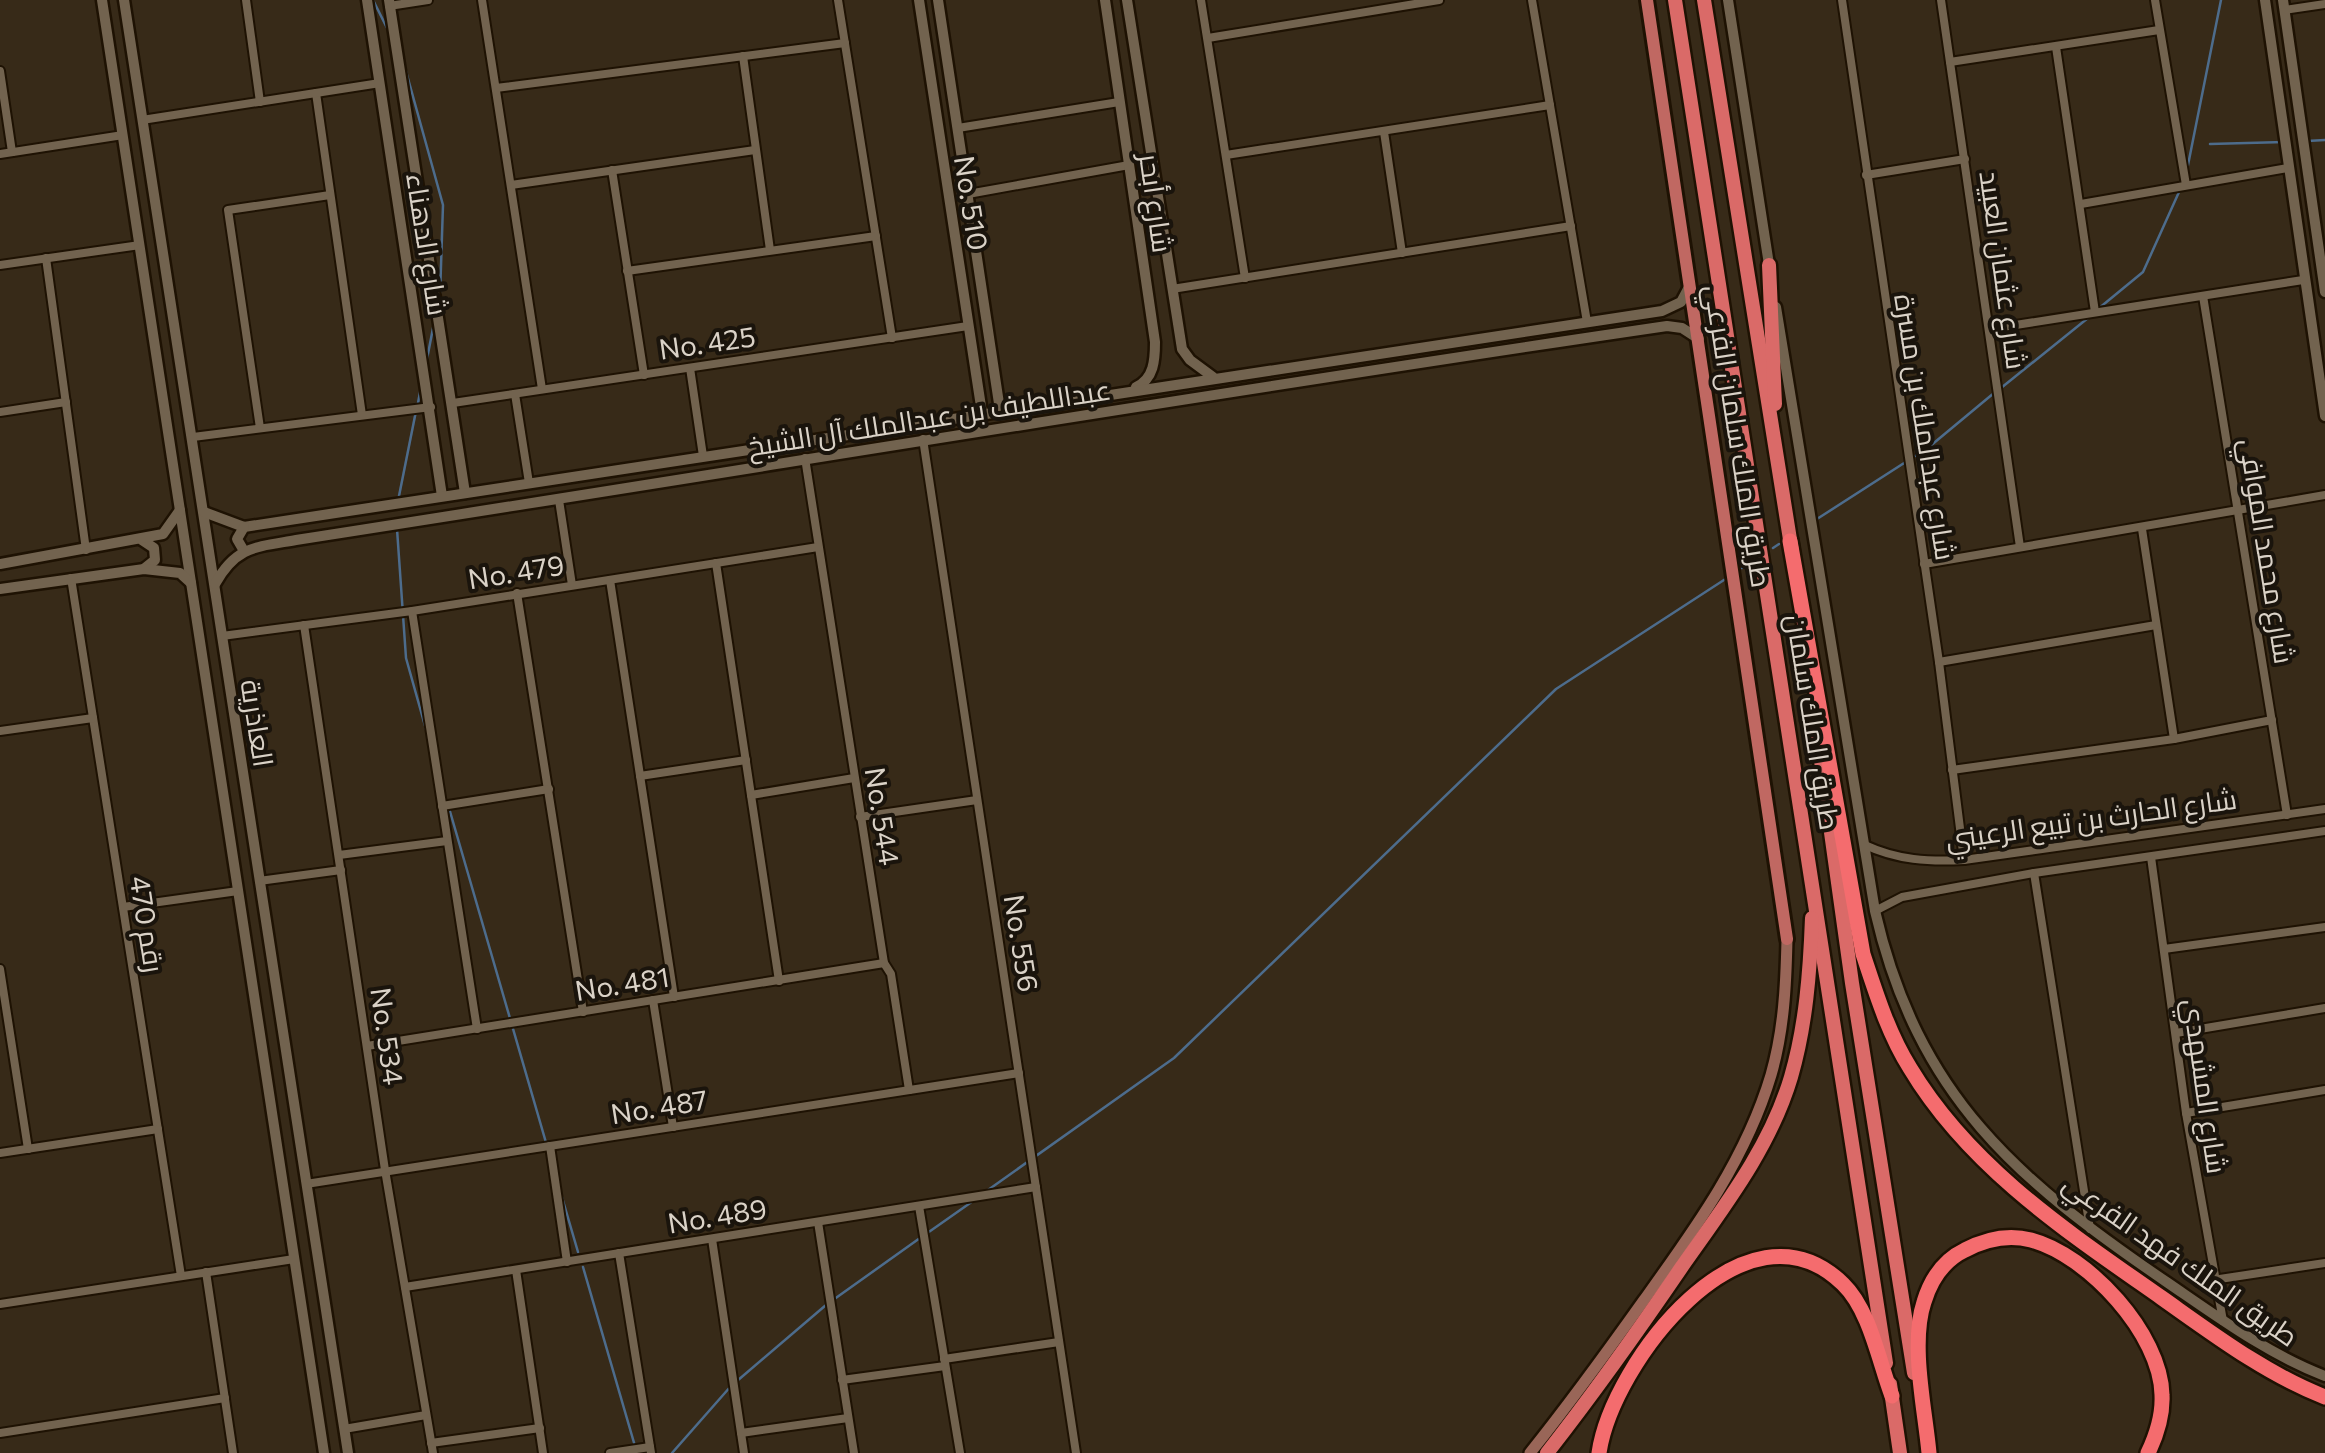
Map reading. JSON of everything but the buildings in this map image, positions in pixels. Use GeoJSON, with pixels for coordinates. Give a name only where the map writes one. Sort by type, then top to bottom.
{"type":"FeatureCollection","features":[{"type":"Feature","properties":{"kind":"highway","name":"طريق الملك سلمان"},"geometry":{"type":"LineString","coordinates":[[1704,0],[1790,540],[1852,983],[1928,1453]]}},
{"type":"Feature","properties":{"kind":"highway","name":"طريق الملك سلمان"},"geometry":{"type":"LineString","coordinates":[[1675,2],[1900,1453]]}},
{"type":"Feature","properties":{"kind":"highway"},"geometry":{"type":"LineString","coordinates":[[1770,265],[1778,470]]}},
{"type":"Feature","properties":{"kind":"highway"},"geometry":{"type":"LineString","coordinates":[[1790,540],[1864,954],[1878,1002],[1909,1066],[1952,1127],[2018,1192],[2091,1249],[2209,1331],[2270,1370],[2325,1397]]}},
{"type":"Feature","properties":{"kind":"highway"},"geometry":{"type":"LineString","coordinates":[[1547,1453],[1598,1387],[1748,1172],[1772,1126],[1803,1028],[1814,883]]}},
{"type":"Feature","properties":{"kind":"highway"},"geometry":{"type":"LineString","coordinates":[[1928,1453],[1918,1334],[1924,1302],[1940,1268],[1979,1242],[2002,1237],[2056,1249],[2098,1281],[2137,1324],[2153,1352],[2162,1394],[2158,1433],[2148,1453]]}},
{"type":"Feature","properties":{"kind":"highway"},"geometry":{"type":"LineString","coordinates":[[1599,1453],[1618,1394],[1662,1328],[1699,1290],[1740,1264],[1774,1256],[1799,1258],[1843,1284],[1860,1305],[1892,1396]]}},
{"type":"Feature","properties":{"kind":"main road","name":"طريق الملك سلمان الفرعي"},"geometry":{"type":"LineString","coordinates":[[1647,0],[1787,939]]}},
{"type":"Feature","properties":{"kind":"main road"},"geometry":{"type":"LineString","coordinates":[[1530,1453],[1672,1262],[1729,1176],[1747,1140],[1772,1073],[1779,1038],[1787,939]]}},
{"type":"Feature","properties":{"kind":"street","name":"العاذرية"},"geometry":{"type":"LineString","coordinates":[[102,0],[324,1453]]}},
{"type":"Feature","properties":{"kind":"street","name":"العاذرية"},"geometry":{"type":"LineString","coordinates":[[124,0],[348,1453]]}},
{"type":"Feature","properties":{"kind":"street"},"geometry":{"type":"LineString","coordinates":[[246,0],[260,102]]}},
{"type":"Feature","properties":{"kind":"street","name":"شارع الدهناء"},"geometry":{"type":"LineString","coordinates":[[368,0],[442,496]]}},
{"type":"Feature","properties":{"kind":"street"},"geometry":{"type":"LineString","coordinates":[[389,3],[428,0]]}},
{"type":"Feature","properties":{"kind":"street"},"geometry":{"type":"LineString","coordinates":[[482,0],[542,390]]}},
{"type":"Feature","properties":{"kind":"street"},"geometry":{"type":"LineString","coordinates":[[838,0],[892,338]]}},
{"type":"Feature","properties":{"kind":"street","name":"No. 510"},"geometry":{"type":"LineString","coordinates":[[919,0],[982,413]]}},
{"type":"Feature","properties":{"kind":"street","name":"No. 510"},"geometry":{"type":"LineString","coordinates":[[938,0],[1000,410]]}},
{"type":"Feature","properties":{"kind":"street","name":"شارع أبحر"},"geometry":{"type":"LineString","coordinates":[[1104,0],[1155,342],[1154,366],[1142,385],[1118,394]]}},
{"type":"Feature","properties":{"kind":"street","name":"شارع أبحر"},"geometry":{"type":"LineString","coordinates":[[1127,0],[1182,349],[1213,377]]}},
{"type":"Feature","properties":{"kind":"street"},"geometry":{"type":"LineString","coordinates":[[1201,0],[1245,278]]}},
{"type":"Feature","properties":{"kind":"street"},"geometry":{"type":"LineString","coordinates":[[1369,0],[1370,11]]}},
{"type":"Feature","properties":{"kind":"street"},"geometry":{"type":"LineString","coordinates":[[1208,38],[1439,0]]}},
{"type":"Feature","properties":{"kind":"street"},"geometry":{"type":"LineString","coordinates":[[1532,0],[1587,322]]}},
{"type":"Feature","properties":{"kind":"street","name":"شارع عبدالملك بن مسرة"},"geometry":{"type":"LineString","coordinates":[[1842,0],[1939,662],[1964,860]]}},
{"type":"Feature","properties":{"kind":"street","name":"شارع عثمان العبيد"},"geometry":{"type":"LineString","coordinates":[[1941,0],[2020,547]]}},
{"type":"Feature","properties":{"kind":"street"},"geometry":{"type":"LineString","coordinates":[[2155,0],[2186,185]]}},
{"type":"Feature","properties":{"kind":"street"},"geometry":{"type":"LineString","coordinates":[[2265,0],[2325,416]]}},
{"type":"Feature","properties":{"kind":"street","name":"طريق الملك سلمان الفرعي"},"geometry":{"type":"LineString","coordinates":[[1729,1],[1876,911]]}},
{"type":"Feature","properties":{"kind":"street","name":"شارع الدهناء"},"geometry":{"type":"LineString","coordinates":[[389,3],[466,493]]}},
{"type":"Feature","properties":{"kind":"street"},"geometry":{"type":"LineString","coordinates":[[2325,4],[2284,5],[2320,223],[2325,292]]}},
{"type":"Feature","properties":{"kind":"street"},"geometry":{"type":"LineString","coordinates":[[1950,62],[2160,30]]}},
{"type":"Feature","properties":{"kind":"street"},"geometry":{"type":"LineString","coordinates":[[496,88],[845,42]]}},
{"type":"Feature","properties":{"kind":"street"},"geometry":{"type":"LineString","coordinates":[[2056,47],[2095,312]]}},
{"type":"Feature","properties":{"kind":"street"},"geometry":{"type":"LineString","coordinates":[[743,56],[770,250]]}},
{"type":"Feature","properties":{"kind":"street"},"geometry":{"type":"LineString","coordinates":[[0,71],[12,152]]}},
{"type":"Feature","properties":{"kind":"street"},"geometry":{"type":"LineString","coordinates":[[142,120],[380,83]]}},
{"type":"Feature","properties":{"kind":"street"},"geometry":{"type":"LineString","coordinates":[[316,93],[362,416]]}},
{"type":"Feature","properties":{"kind":"street"},"geometry":{"type":"LineString","coordinates":[[958,128],[1119,102]]}},
{"type":"Feature","properties":{"kind":"street"},"geometry":{"type":"LineString","coordinates":[[1226,154],[1550,104]]}},
{"type":"Feature","properties":{"kind":"street"},"geometry":{"type":"LineString","coordinates":[[1384,132],[1402,252]]}},
{"type":"Feature","properties":{"kind":"street"},"geometry":{"type":"LineString","coordinates":[[0,154],[123,135]]}},
{"type":"Feature","properties":{"kind":"street"},"geometry":{"type":"LineString","coordinates":[[511,185],[755,150]]}},
{"type":"Feature","properties":{"kind":"street"},"geometry":{"type":"LineString","coordinates":[[1866,175],[1965,160]]}},
{"type":"Feature","properties":{"kind":"street"},"geometry":{"type":"LineString","coordinates":[[968,194],[1129,165]]}},
{"type":"Feature","properties":{"kind":"street"},"geometry":{"type":"LineString","coordinates":[[2080,204],[2288,168]]}},
{"type":"Feature","properties":{"kind":"street"},"geometry":{"type":"LineString","coordinates":[[612,170],[644,374]]}},
{"type":"Feature","properties":{"kind":"street"},"geometry":{"type":"LineString","coordinates":[[260,428],[228,210],[330,195]]}},
{"type":"Feature","properties":{"kind":"street"},"geometry":{"type":"LineString","coordinates":[[1172,289],[1570,226]]}},
{"type":"Feature","properties":{"kind":"street"},"geometry":{"type":"LineString","coordinates":[[627,270],[876,236]]}},
{"type":"Feature","properties":{"kind":"street"},"geometry":{"type":"LineString","coordinates":[[0,265],[140,245]]}},
{"type":"Feature","properties":{"kind":"street"},"geometry":{"type":"LineString","coordinates":[[46,258],[86,550]]}},
{"type":"Feature","properties":{"kind":"street"},"geometry":{"type":"LineString","coordinates":[[1990,328],[2303,280]]}},
{"type":"Feature","properties":{"kind":"street"},"geometry":{"type":"LineString","coordinates":[[1690,281],[1681,302],[1662,311],[1669,320],[1667,326],[1682,328],[1699,339]]}},
{"type":"Feature","properties":{"kind":"street","name":"شارع محمد الموافي"},"geometry":{"type":"LineString","coordinates":[[2203,296],[2287,815]]}},
{"type":"Feature","properties":{"kind":"street","name":"عبداللطيف بن عبدالملك آل الشيخ"},"geometry":{"type":"LineString","coordinates":[[244,528],[1662,311]]}},
{"type":"Feature","properties":{"kind":"street","name":"No. 425"},"geometry":{"type":"LineString","coordinates":[[453,403],[968,326]]}},
{"type":"Feature","properties":{"kind":"street","name":"عبداللطيف بن عبدالملك آل الشيخ"},"geometry":{"type":"LineString","coordinates":[[244,551],[923,439],[1667,326]]}},
{"type":"Feature","properties":{"kind":"street"},"geometry":{"type":"LineString","coordinates":[[1155,342],[1160,350],[1173,350],[1179,334]]}},
{"type":"Feature","properties":{"kind":"street"},"geometry":{"type":"LineString","coordinates":[[157,356],[178,352]]}},
{"type":"Feature","properties":{"kind":"street"},"geometry":{"type":"LineString","coordinates":[[690,368],[703,456]]}},
{"type":"Feature","properties":{"kind":"street"},"geometry":{"type":"LineString","coordinates":[[979,396],[992,405],[998,393]]}},
{"type":"Feature","properties":{"kind":"street"},"geometry":{"type":"LineString","coordinates":[[515,394],[529,483]]}},
{"type":"Feature","properties":{"kind":"street"},"geometry":{"type":"LineString","coordinates":[[0,412],[66,402]]}},
{"type":"Feature","properties":{"kind":"street"},"geometry":{"type":"LineString","coordinates":[[192,437],[431,407]]}},
{"type":"Feature","properties":{"kind":"street","name":"No. 556"},"geometry":{"type":"LineString","coordinates":[[923,439],[1076,1453]]}},
{"type":"Feature","properties":{"kind":"street","name":"No. 544"},"geometry":{"type":"LineString","coordinates":[[806,458],[860,817],[909,1090]]}},
{"type":"Feature","properties":{"kind":"street"},"geometry":{"type":"LineString","coordinates":[[625,468],[628,490]]}},
{"type":"Feature","properties":{"kind":"street"},"geometry":{"type":"LineString","coordinates":[[440,479],[454,488],[463,474]]}},
{"type":"Feature","properties":{"kind":"street"},"geometry":{"type":"LineString","coordinates":[[1924,564],[2325,495]]}},
{"type":"Feature","properties":{"kind":"street"},"geometry":{"type":"LineString","coordinates":[[560,500],[572,585]]}},
{"type":"Feature","properties":{"kind":"street"},"geometry":{"type":"LineString","coordinates":[[388,506],[392,525]]}},
{"type":"Feature","properties":{"kind":"street"},"geometry":{"type":"LineString","coordinates":[[0,564],[163,534],[181,509]]}},
{"type":"Feature","properties":{"kind":"street"},"geometry":{"type":"LineString","coordinates":[[204,512],[244,528],[237,539],[244,551],[234,556],[215,584]]}},
{"type":"Feature","properties":{"kind":"street"},"geometry":{"type":"LineString","coordinates":[[2142,529],[2174,739]]}},
{"type":"Feature","properties":{"kind":"street"},"geometry":{"type":"LineString","coordinates":[[142,540],[154,548],[155,555],[155,560],[144,569]]}},
{"type":"Feature","properties":{"kind":"street","name":"No. 479"},"geometry":{"type":"LineString","coordinates":[[222,636],[818,547]]}},
{"type":"Feature","properties":{"kind":"street"},"geometry":{"type":"LineString","coordinates":[[716,563],[780,981]]}},
{"type":"Feature","properties":{"kind":"street"},"geometry":{"type":"LineString","coordinates":[[0,590],[144,569],[180,573],[191,582]]}},
{"type":"Feature","properties":{"kind":"street","name":"رقم 470"},"geometry":{"type":"LineString","coordinates":[[72,578],[181,1276]]}},
{"type":"Feature","properties":{"kind":"street"},"geometry":{"type":"LineString","coordinates":[[610,580],[674,997]]}},
{"type":"Feature","properties":{"kind":"street"},"geometry":{"type":"LineString","coordinates":[[518,593],[583,1012]]}},
{"type":"Feature","properties":{"kind":"street"},"geometry":{"type":"LineString","coordinates":[[412,610],[477,1029]]}},
{"type":"Feature","properties":{"kind":"street"},"geometry":{"type":"LineString","coordinates":[[1939,662],[2156,624]]}},
{"type":"Feature","properties":{"kind":"street","name":"No. 534"},"geometry":{"type":"LineString","coordinates":[[304,625],[432,1448]]}},
{"type":"Feature","properties":{"kind":"street"},"geometry":{"type":"LineString","coordinates":[[0,731],[93,718]]}},
{"type":"Feature","properties":{"kind":"street"},"geometry":{"type":"LineString","coordinates":[[1952,770],[2174,739],[2272,720]]}},
{"type":"Feature","properties":{"kind":"street"},"geometry":{"type":"LineString","coordinates":[[640,776],[746,760]]}},
{"type":"Feature","properties":{"kind":"street"},"geometry":{"type":"LineString","coordinates":[[219,762],[240,761]]}},
{"type":"Feature","properties":{"kind":"street"},"geometry":{"type":"LineString","coordinates":[[751,796],[854,778]]}},
{"type":"Feature","properties":{"kind":"street"},"geometry":{"type":"LineString","coordinates":[[442,806],[549,789]]}},
{"type":"Feature","properties":{"kind":"street"},"geometry":{"type":"LineString","coordinates":[[860,817],[977,800]]}},
{"type":"Feature","properties":{"kind":"street","name":"شارع الحارث بن تبيع الرعيني"},"geometry":{"type":"LineString","coordinates":[[1865,844],[1880,852],[1926,862],[1964,860],[2325,809]]}},
{"type":"Feature","properties":{"kind":"street","name":"شارع الحارث بن تبيع الرعيني"},"geometry":{"type":"LineString","coordinates":[[1876,911],[1902,897],[2034,873],[2325,831]]}},
{"type":"Feature","properties":{"kind":"street"},"geometry":{"type":"LineString","coordinates":[[339,856],[447,841]]}},
{"type":"Feature","properties":{"kind":"street","name":"شارع المشهدي"},"geometry":{"type":"LineString","coordinates":[[2151,856],[2186,1113],[2223,1322]]}},
{"type":"Feature","properties":{"kind":"street"},"geometry":{"type":"LineString","coordinates":[[259,882],[341,870]]}},
{"type":"Feature","properties":{"kind":"street"},"geometry":{"type":"LineString","coordinates":[[2034,873],[2090,1230]]}},
{"type":"Feature","properties":{"kind":"street"},"geometry":{"type":"LineString","coordinates":[[123,907],[238,891]]}},
{"type":"Feature","properties":{"kind":"street","name":"طريق الملك فهد الفرعي"},"geometry":{"type":"LineString","coordinates":[[1876,911],[1886,955],[1920,1043],[1942,1079],[1995,1144],[2090,1230],[2285,1361],[2325,1376]]}},
{"type":"Feature","properties":{"kind":"street"},"geometry":{"type":"LineString","coordinates":[[2164,949],[2325,927]]}},
{"type":"Feature","properties":{"kind":"street","name":"No. 481"},"geometry":{"type":"LineString","coordinates":[[367,1046],[884,963]]}},
{"type":"Feature","properties":{"kind":"street"},"geometry":{"type":"LineString","coordinates":[[0,969],[28,1149]]}},
{"type":"Feature","properties":{"kind":"street"},"geometry":{"type":"LineString","coordinates":[[653,1000],[673,1127]]}},
{"type":"Feature","properties":{"kind":"street"},"geometry":{"type":"LineString","coordinates":[[2176,1032],[2325,1008]]}},
{"type":"Feature","properties":{"kind":"street","name":"No. 487"},"geometry":{"type":"LineString","coordinates":[[306,1184],[1019,1073]]}},
{"type":"Feature","properties":{"kind":"street"},"geometry":{"type":"LineString","coordinates":[[2186,1113],[2325,1090]]}},
{"type":"Feature","properties":{"kind":"street"},"geometry":{"type":"LineString","coordinates":[[0,1153],[158,1129]]}},
{"type":"Feature","properties":{"kind":"street"},"geometry":{"type":"LineString","coordinates":[[550,1146],[567,1262]]}},
{"type":"Feature","properties":{"kind":"street","name":"No. 489"},"geometry":{"type":"LineString","coordinates":[[405,1287],[1036,1187]]}},
{"type":"Feature","properties":{"kind":"street"},"geometry":{"type":"LineString","coordinates":[[920,1206],[960,1453]]}},
{"type":"Feature","properties":{"kind":"street"},"geometry":{"type":"LineString","coordinates":[[818,1222],[854,1453]]}},
{"type":"Feature","properties":{"kind":"street"},"geometry":{"type":"LineString","coordinates":[[712,1239],[744,1453]]}},
{"type":"Feature","properties":{"kind":"street"},"geometry":{"type":"LineString","coordinates":[[0,1304],[316,1252]]}},
{"type":"Feature","properties":{"kind":"street"},"geometry":{"type":"LineString","coordinates":[[610,1453],[650,1450],[619,1254]]}},
{"type":"Feature","properties":{"kind":"street"},"geometry":{"type":"LineString","coordinates":[[2214,1280],[2325,1262]]}},
{"type":"Feature","properties":{"kind":"street"},"geometry":{"type":"LineString","coordinates":[[516,1270],[544,1453]]}},
{"type":"Feature","properties":{"kind":"street"},"geometry":{"type":"LineString","coordinates":[[206,1272],[233,1453]]}},
{"type":"Feature","properties":{"kind":"street"},"geometry":{"type":"LineString","coordinates":[[842,1380],[1060,1342]]}},
{"type":"Feature","properties":{"kind":"street"},"geometry":{"type":"LineString","coordinates":[[0,1433],[225,1398]]}},
{"type":"Feature","properties":{"kind":"street"},"geometry":{"type":"LineString","coordinates":[[344,1429],[426,1415]]}},
{"type":"Feature","properties":{"kind":"street"},"geometry":{"type":"LineString","coordinates":[[742,1432],[848,1418]]}},
{"type":"Feature","properties":{"kind":"street"},"geometry":{"type":"LineString","coordinates":[[432,1448],[540,1428]]}},
{"type":"Feature","properties":{"kind":"waterway"},"geometry":{"type":"LineString","coordinates":[[373,0],[388,30]]}},
{"type":"Feature","properties":{"kind":"waterway"},"geometry":{"type":"LineString","coordinates":[[2187,170],[2221,0]]}},
{"type":"Feature","properties":{"kind":"waterway"},"geometry":{"type":"LineString","coordinates":[[404,64],[443,205],[440,296]]}},
{"type":"Feature","properties":{"kind":"waterway"},"geometry":{"type":"LineString","coordinates":[[2307,141],[2325,140]]}},
{"type":"Feature","properties":{"kind":"waterway"},"geometry":{"type":"LineString","coordinates":[[2210,144],[2284,142]]}},
{"type":"Feature","properties":{"kind":"waterway"},"geometry":{"type":"LineString","coordinates":[[2098,309],[2143,272],[2179,192]]}},
{"type":"Feature","properties":{"kind":"waterway"},"geometry":{"type":"LineString","coordinates":[[2001,388],[2088,318]]}},
{"type":"Feature","properties":{"kind":"waterway"},"geometry":{"type":"LineString","coordinates":[[427,359],[434,323]]}},
{"type":"Feature","properties":{"kind":"waterway"},"geometry":{"type":"LineString","coordinates":[[418,403],[421,387]]}},
{"type":"Feature","properties":{"kind":"waterway"},"geometry":{"type":"LineString","coordinates":[[1817,519],[1929,447],[1994,393]]}},
{"type":"Feature","properties":{"kind":"waterway"},"geometry":{"type":"LineString","coordinates":[[398,501],[416,411]]}},
{"type":"Feature","properties":{"kind":"waterway"},"geometry":{"type":"LineString","coordinates":[[397,529],[406,658],[427,733]]}},
{"type":"Feature","properties":{"kind":"waterway"},"geometry":{"type":"LineString","coordinates":[[1773,548],[1779,544]]}},
{"type":"Feature","properties":{"kind":"waterway"},"geometry":{"type":"LineString","coordinates":[[1742,568],[1751,562]]}},
{"type":"Feature","properties":{"kind":"waterway"},"geometry":{"type":"LineString","coordinates":[[988,1190],[1174,1058],[1556,689],[1727,578]]}},
{"type":"Feature","properties":{"kind":"waterway"},"geometry":{"type":"LineString","coordinates":[[449,808],[547,1146]]}},
{"type":"Feature","properties":{"kind":"waterway"},"geometry":{"type":"LineString","coordinates":[[559,1187],[578,1252]]}},
{"type":"Feature","properties":{"kind":"waterway"},"geometry":{"type":"LineString","coordinates":[[926,1234],[973,1201]]}},
{"type":"Feature","properties":{"kind":"waterway"},"geometry":{"type":"LineString","coordinates":[[833,1300],[920,1238]]}},
{"type":"Feature","properties":{"kind":"waterway"},"geometry":{"type":"LineString","coordinates":[[583,1267],[637,1453]]}},
{"type":"Feature","properties":{"kind":"waterway"},"geometry":{"type":"LineString","coordinates":[[737,1381],[826,1305]]}},
{"type":"Feature","properties":{"kind":"waterway"},"geometry":{"type":"LineString","coordinates":[[672,1453],[731,1386]]}}]}
